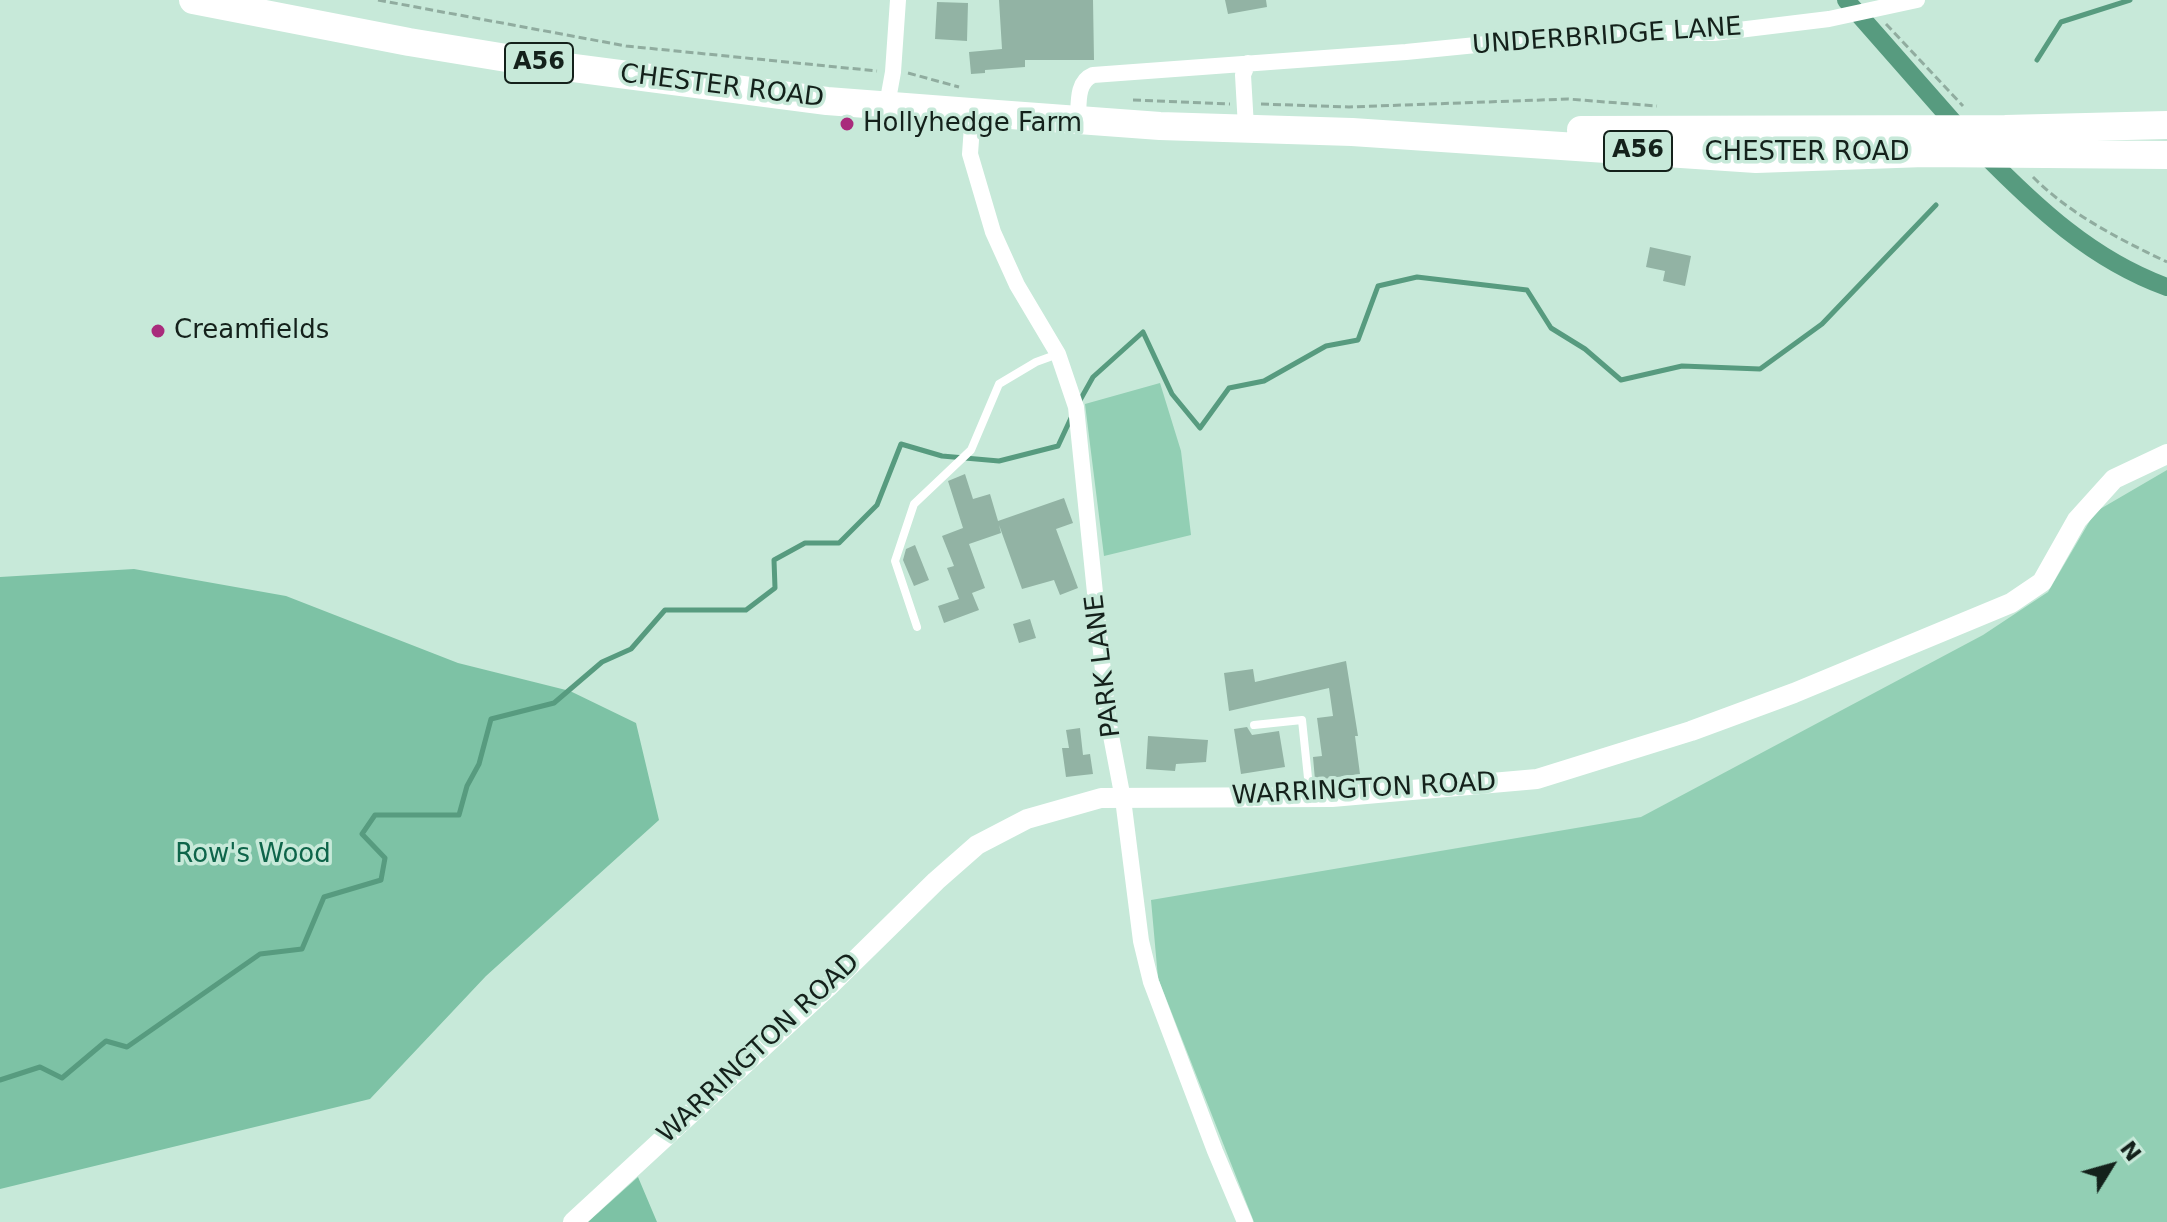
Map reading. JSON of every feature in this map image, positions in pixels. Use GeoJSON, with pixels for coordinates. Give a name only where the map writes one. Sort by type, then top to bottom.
{"type":"FeatureCollection","features":[{"type":"Feature","properties":{"kind":"highway","name":"CHESTER ROAD"},"geometry":{"type":"LineString","coordinates":[[193,0],[409,42],[543,64],[827,101],[1160,126],[1352,132],[1756,159],[2026,152],[2167,155]]}},
{"type":"Feature","properties":{"kind":"highway","name":"CHESTER ROAD"},"geometry":{"type":"LineString","coordinates":[[1352,132],[2005,129],[2167,125]]}},
{"type":"Feature","properties":{"kind":"street"},"geometry":{"type":"LineString","coordinates":[[887,105],[894,62],[898,0]]}},
{"type":"Feature","properties":{"kind":"street","name":"UNDERBRIDGE LANE"},"geometry":{"type":"LineString","coordinates":[[1078,120],[1080,88],[1083,81],[1093,75],[1406,52],[1597,33],[1714,33],[1829,19],[1917,0]]}},
{"type":"Feature","properties":{"kind":"street"},"geometry":{"type":"LineString","coordinates":[[1246,127],[1243,75],[1248,63]]}},
{"type":"Feature","properties":{"kind":"street","name":"PARK LANE"},"geometry":{"type":"LineString","coordinates":[[973,112],[970,154],[993,232],[1017,285],[1058,354],[1076,407],[1108,720],[1123,799],[1139,926],[1151,982],[1245,1222]]}},
{"type":"Feature","properties":{"kind":"street","name":"WARRINGTON ROAD"},"geometry":{"type":"LineString","coordinates":[[573,1222],[827,988],[936,881],[977,845],[1027,819],[1101,798],[1310,798],[1537,779],[1691,731],[1808,687],[2011,603],[2042,582],[2077,520],[2114,479],[2167,454]]}},
{"type":"Feature","properties":{"kind":"lane"},"geometry":{"type":"LineString","coordinates":[[917,627],[895,561],[914,504],[971,450],[999,384],[1036,362],[1058,354]]}},
{"type":"Feature","properties":{"kind":"lane"},"geometry":{"type":"LineString","coordinates":[[1254,725],[1302,720],[1310,798]]}},
{"type":"Feature","properties":{"kind":"path"},"geometry":{"type":"LineString","coordinates":[[378,0],[626,46],[881,71]]}},
{"type":"Feature","properties":{"kind":"path"},"geometry":{"type":"LineString","coordinates":[[1269,104],[1349,107],[1568,99],[1658,106]]}},
{"type":"Feature","properties":{"kind":"path"},"geometry":{"type":"LineString","coordinates":[[1124,100],[1225,104]]}},
{"type":"Feature","properties":{"kind":"green space"},"geometry":{"type":"Polygon","coordinates":[[[1160,383],[1181,451],[1191,535],[1104,556],[1085,404],[1160,383]]]}},
{"type":"Feature","properties":{"kind":"green space"},"geometry":{"type":"Polygon","coordinates":[[[2167,470],[2167,1222],[1254,1222],[1158,978],[1151,900],[1641,817],[1983,635],[2048,592],[2095,512],[2167,470]]]}},
{"type":"Feature","properties":{"kind":"green space","name":"Row's Wood"},"geometry":{"type":"Polygon","coordinates":[[[134,569],[286,596],[458,663],[570,691],[636,723],[659,820],[486,976],[370,1099],[0,1189],[0,577],[134,569]]]}},
{"type":"Feature","properties":{"kind":"green space"},"geometry":{"type":"Polygon","coordinates":[[[638,1177],[657,1222],[588,1222],[638,1177]]]}},
{"type":"Feature","properties":{"kind":"building"},"geometry":{"type":"Polygon","coordinates":[[[999,0],[1093,0],[1094,60],[1025,60],[1025,67],[971,74],[969,52],[1002,49],[999,0]]]}},
{"type":"Feature","properties":{"kind":"building"},"geometry":{"type":"Polygon","coordinates":[[[1225,0],[1266,0],[1267,7],[1228,14],[1225,0]]]}},
{"type":"Feature","properties":{"kind":"building"},"geometry":{"type":"Polygon","coordinates":[[[937,2],[968,3],[967,41],[935,39],[937,2]]]}},
{"type":"Feature","properties":{"kind":"building"},"geometry":{"type":"Polygon","coordinates":[[[1650,247],[1691,256],[1685,286],[1663,281],[1665,271],[1646,267],[1650,247]]]}},
{"type":"Feature","properties":{"kind":"building"},"geometry":{"type":"Polygon","coordinates":[[[965,474],[973,499],[990,494],[998,521],[1064,498],[1073,523],[1056,529],[1078,588],[1060,595],[1054,580],[1022,589],[999,525],[1001,533],[969,544],[985,588],[972,593],[979,610],[944,623],[938,606],[959,599],[947,568],[954,566],[942,536],[963,528],[948,481],[965,474]]]}},
{"type":"Feature","properties":{"kind":"building"},"geometry":{"type":"Polygon","coordinates":[[[915,545],[929,580],[914,586],[903,560],[906,549],[915,545]]]}},
{"type":"Feature","properties":{"kind":"building"},"geometry":{"type":"Polygon","coordinates":[[[1030,619],[1036,638],[1019,643],[1013,624],[1030,619]]]}},
{"type":"Feature","properties":{"kind":"building"},"geometry":{"type":"Polygon","coordinates":[[[1346,661],[1358,736],[1355,736],[1360,774],[1315,780],[1313,757],[1322,756],[1317,718],[1333,716],[1329,688],[1229,711],[1224,673],[1253,669],[1255,682],[1346,661]]]}},
{"type":"Feature","properties":{"kind":"building"},"geometry":{"type":"Polygon","coordinates":[[[1247,727],[1252,735],[1279,731],[1285,767],[1241,774],[1234,729],[1247,727]]]}},
{"type":"Feature","properties":{"kind":"building"},"geometry":{"type":"Polygon","coordinates":[[[1080,728],[1083,755],[1090,754],[1093,774],[1066,777],[1062,748],[1069,748],[1066,730],[1080,728]]]}},
{"type":"Feature","properties":{"kind":"building"},"geometry":{"type":"Polygon","coordinates":[[[1148,736],[1208,740],[1206,762],[1176,764],[1175,771],[1146,769],[1148,736]]]}},
{"type":"Feature","properties":{"kind":"waterway"},"geometry":{"type":"LineString","coordinates":[[1846,0],[1963,133]]}},
{"type":"Feature","properties":{"kind":"waterway"},"geometry":{"type":"LineString","coordinates":[[2037,60],[2061,22],[2130,0]]}},
{"type":"Feature","properties":{"kind":"waterway"},"geometry":{"type":"LineString","coordinates":[[1981,151],[2066,230],[2114,262],[2167,287]]}},
{"type":"Feature","properties":{"kind":"waterway"},"geometry":{"type":"LineString","coordinates":[[1079,402],[1093,377],[1143,332],[1172,394],[1200,428],[1229,388],[1264,381],[1326,346],[1358,340],[1378,286],[1417,277],[1527,290],[1551,328],[1585,349],[1621,380],[1682,366],[1760,369],[1822,324],[1936,205]]}},
{"type":"Feature","properties":{"kind":"waterway"},"geometry":{"type":"LineString","coordinates":[[0,1080],[40,1067],[62,1078],[106,1041],[127,1047],[260,954],[302,949],[324,897],[381,880],[385,858],[362,834],[375,815],[459,815],[467,786],[479,764],[491,719],[554,703],[602,662],[631,649],[665,610],[746,610],[775,588],[774,560],[805,543],[839,543],[877,505],[901,444],[942,456],[999,461],[1058,446],[1071,418]]}},
{"type":"Feature","properties":{"kind":"place","name":"Hollyhedge Farm"},"geometry":{"type":"Point","coordinates":[847,124]}},
{"type":"Feature","properties":{"kind":"place","name":"Creamfields"},"geometry":{"type":"Point","coordinates":[158,331]}}]}
